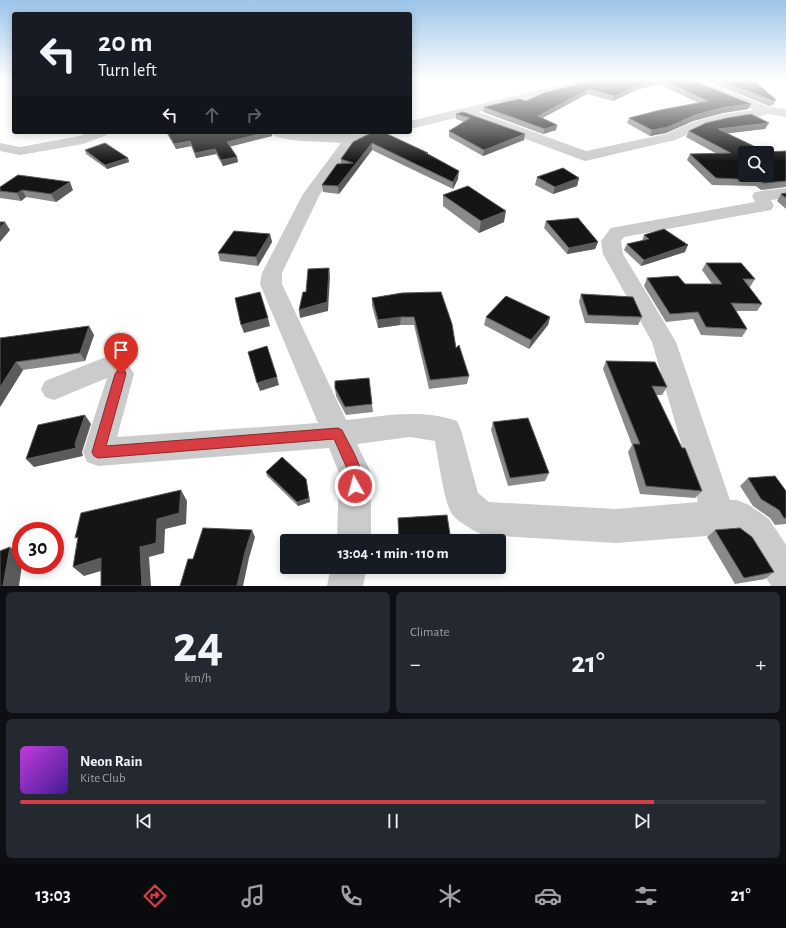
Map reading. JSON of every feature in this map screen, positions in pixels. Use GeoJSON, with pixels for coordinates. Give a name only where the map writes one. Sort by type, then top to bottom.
{"type":"FeatureCollection","features":[{"type":"Feature","properties":{"kind":"street"},"geometry":{"type":"LineString","coordinates":[[412,125],[483,107]]}},
{"type":"Feature","properties":{"kind":"street"},"geometry":{"type":"LineString","coordinates":[[759,107],[786,113]]}},
{"type":"Feature","properties":{"kind":"street"},"geometry":{"type":"LineString","coordinates":[[464,112],[585,156],[670,137],[698,125],[722,118],[759,113],[766,110]]}},
{"type":"Feature","properties":{"kind":"street"},"geometry":{"type":"LineString","coordinates":[[0,147],[20,151],[82,140],[97,134]]}},
{"type":"Feature","properties":{"kind":"street"},"geometry":{"type":"LineString","coordinates":[[283,134],[290,136],[330,137],[366,134]]}},
{"type":"Feature","properties":{"kind":"street"},"geometry":{"type":"LineString","coordinates":[[347,136],[312,194],[272,273],[271,284],[355,473],[354,534]]}},
{"type":"Feature","properties":{"kind":"street"},"geometry":{"type":"LineString","coordinates":[[718,517],[664,342],[613,254],[611,241],[618,232],[765,206],[761,196],[786,193]]}},
{"type":"Feature","properties":{"kind":"street"},"geometry":{"type":"LineString","coordinates":[[54,389],[111,365],[121,374],[98,452],[338,434],[410,425],[447,430],[464,504],[484,518],[616,526],[718,517],[737,517],[757,531],[786,577]]}},
{"type":"Feature","properties":{"kind":"street"},"geometry":{"type":"LineString","coordinates":[[345,586],[348,574]]}},
{"type":"Feature","properties":{"kind":"building"},"geometry":{"type":"Polygon","coordinates":[[[485,107],[554,107],[538,116],[557,125],[545,129],[485,107]]]}},
{"type":"Feature","properties":{"kind":"building"},"geometry":{"type":"Polygon","coordinates":[[[674,107],[724,107],[695,115],[668,127],[652,130],[629,118],[674,107]]]}},
{"type":"Feature","properties":{"kind":"building"},"geometry":{"type":"Polygon","coordinates":[[[463,112],[525,134],[484,150],[449,131],[470,118],[456,114],[463,112]]]}},
{"type":"Feature","properties":{"kind":"building"},"geometry":{"type":"Polygon","coordinates":[[[751,114],[769,123],[718,129],[753,146],[738,146],[738,179],[716,178],[690,154],[731,153],[689,131],[706,123],[751,114]]]}},
{"type":"Feature","properties":{"kind":"building"},"geometry":{"type":"Polygon","coordinates":[[[168,134],[259,134],[227,142],[237,157],[221,160],[215,149],[195,153],[190,141],[174,144],[168,134]]]}},
{"type":"Feature","properties":{"kind":"building"},"geometry":{"type":"Polygon","coordinates":[[[369,134],[387,134],[428,153],[426,153],[459,171],[453,182],[372,143],[338,186],[322,185],[337,164],[353,163],[341,159],[353,142],[369,134]]]}},
{"type":"Feature","properties":{"kind":"building"},"geometry":{"type":"Polygon","coordinates":[[[105,143],[128,158],[105,165],[85,150],[105,143]]]}},
{"type":"Feature","properties":{"kind":"building"},"geometry":{"type":"Polygon","coordinates":[[[786,151],[786,181],[764,183],[762,182],[774,182],[774,152],[786,151]]]}},
{"type":"Feature","properties":{"kind":"building"},"geometry":{"type":"Polygon","coordinates":[[[563,168],[579,178],[555,187],[537,177],[563,168]]]}},
{"type":"Feature","properties":{"kind":"building"},"geometry":{"type":"Polygon","coordinates":[[[18,175],[70,182],[51,194],[22,190],[17,193],[0,191],[0,187],[18,175]]]}},
{"type":"Feature","properties":{"kind":"building"},"geometry":{"type":"Polygon","coordinates":[[[468,186],[506,211],[481,221],[443,195],[468,186]]]}},
{"type":"Feature","properties":{"kind":"building"},"geometry":{"type":"Polygon","coordinates":[[[786,193],[786,198],[781,194],[786,193]]]}},
{"type":"Feature","properties":{"kind":"building"},"geometry":{"type":"Polygon","coordinates":[[[578,218],[598,242],[569,248],[546,221],[578,218]]]}},
{"type":"Feature","properties":{"kind":"building"},"geometry":{"type":"Polygon","coordinates":[[[0,222],[5,222],[0,228],[0,222]]]}},
{"type":"Feature","properties":{"kind":"building"},"geometry":{"type":"Polygon","coordinates":[[[664,229],[688,245],[644,260],[627,244],[649,239],[644,235],[664,229]]]}},
{"type":"Feature","properties":{"kind":"building"},"geometry":{"type":"Polygon","coordinates":[[[234,231],[270,234],[256,257],[218,253],[234,231]]]}},
{"type":"Feature","properties":{"kind":"building"},"geometry":{"type":"Polygon","coordinates":[[[706,263],[741,263],[755,279],[743,279],[762,304],[731,303],[747,329],[706,327],[698,312],[670,314],[647,278],[678,276],[685,284],[722,284],[706,263]]]}},
{"type":"Feature","properties":{"kind":"building"},"geometry":{"type":"Polygon","coordinates":[[[329,268],[327,302],[299,310],[303,292],[306,292],[308,269],[329,268]]]}},
{"type":"Feature","properties":{"kind":"building"},"geometry":{"type":"Polygon","coordinates":[[[260,292],[268,318],[241,325],[235,298],[260,292]]]}},
{"type":"Feature","properties":{"kind":"building"},"geometry":{"type":"Polygon","coordinates":[[[441,292],[452,324],[456,348],[459,345],[469,376],[430,380],[414,317],[378,320],[372,298],[402,293],[441,292]]]}},
{"type":"Feature","properties":{"kind":"building"},"geometry":{"type":"Polygon","coordinates":[[[581,294],[633,297],[642,317],[588,315],[581,294]]]}},
{"type":"Feature","properties":{"kind":"building"},"geometry":{"type":"Polygon","coordinates":[[[506,296],[550,317],[531,340],[486,317],[506,296]]]}},
{"type":"Feature","properties":{"kind":"building"},"geometry":{"type":"Polygon","coordinates":[[[89,326],[80,353],[16,362],[0,387],[0,338],[89,326]]]}},
{"type":"Feature","properties":{"kind":"building"},"geometry":{"type":"Polygon","coordinates":[[[267,346],[277,377],[257,383],[248,352],[267,346]]]}},
{"type":"Feature","properties":{"kind":"building"},"geometry":{"type":"Polygon","coordinates":[[[606,361],[655,362],[667,387],[652,386],[682,448],[685,448],[702,491],[646,486],[633,444],[640,444],[606,361]]]}},
{"type":"Feature","properties":{"kind":"building"},"geometry":{"type":"Polygon","coordinates":[[[369,378],[372,404],[345,407],[335,388],[335,381],[369,378]]]}},
{"type":"Feature","properties":{"kind":"building"},"geometry":{"type":"Polygon","coordinates":[[[85,415],[75,444],[76,448],[26,459],[38,425],[85,415]]]}},
{"type":"Feature","properties":{"kind":"building"},"geometry":{"type":"Polygon","coordinates":[[[528,418],[549,473],[510,478],[493,422],[528,418]]]}},
{"type":"Feature","properties":{"kind":"building"},"geometry":{"type":"Polygon","coordinates":[[[282,457],[306,479],[309,498],[297,502],[266,472],[282,457]]]}},
{"type":"Feature","properties":{"kind":"building"},"geometry":{"type":"Polygon","coordinates":[[[775,476],[786,491],[786,518],[784,518],[779,510],[761,499],[748,478],[775,476]]]}},
{"type":"Feature","properties":{"kind":"building"},"geometry":{"type":"Polygon","coordinates":[[[181,490],[179,513],[157,519],[156,543],[140,547],[142,586],[101,586],[101,558],[73,567],[78,537],[75,538],[81,513],[181,490]]]}},
{"type":"Feature","properties":{"kind":"building"},"geometry":{"type":"Polygon","coordinates":[[[447,515],[450,534],[399,534],[398,518],[447,515]]]}},
{"type":"Feature","properties":{"kind":"building"},"geometry":{"type":"Polygon","coordinates":[[[203,528],[252,530],[237,586],[180,586],[188,559],[193,559],[203,528]]]}},
{"type":"Feature","properties":{"kind":"building"},"geometry":{"type":"Polygon","coordinates":[[[740,528],[752,537],[774,572],[744,578],[715,530],[740,528]]]}},
{"type":"Feature","properties":{"kind":"building"},"geometry":{"type":"Polygon","coordinates":[[[10,547],[3,586],[0,586],[0,551],[10,547]]]}},
{"type":"Feature","properties":{"kind":"route"},"geometry":{"type":"LineString","coordinates":[[121,374],[98,452],[338,434],[355,473],[355,486]]}}]}
